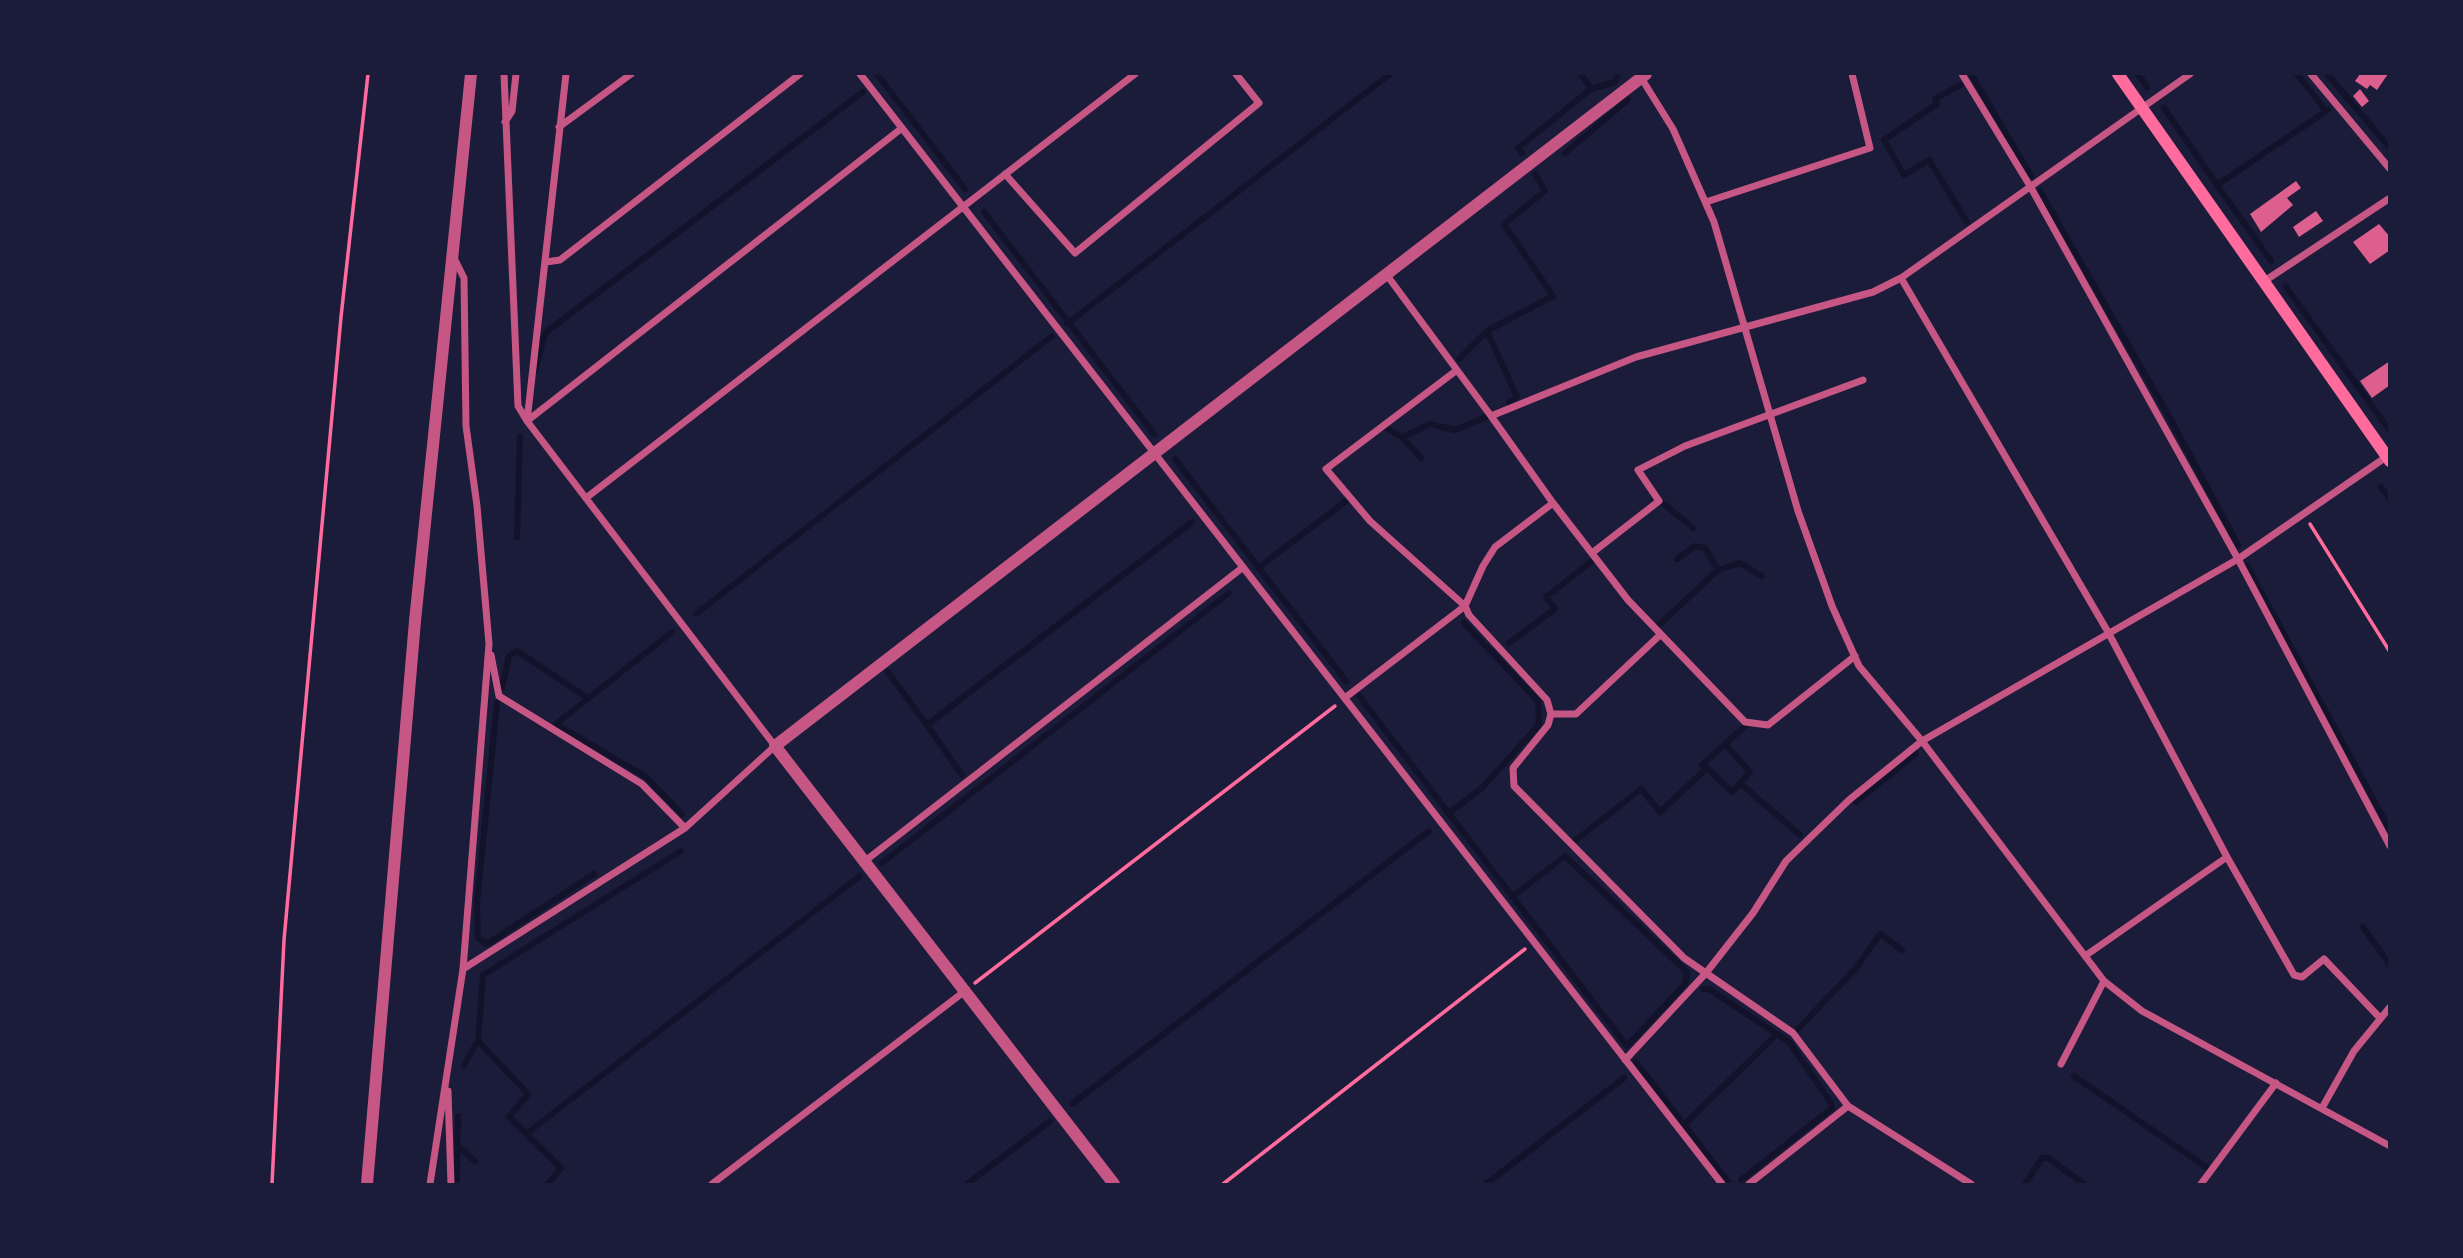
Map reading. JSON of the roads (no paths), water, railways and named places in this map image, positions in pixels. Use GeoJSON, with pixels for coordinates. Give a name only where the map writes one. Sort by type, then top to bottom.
{"type":"FeatureCollection","features":[{"type":"Feature","properties":{"kind":"main road"},"geometry":{"type":"LineString","coordinates":[[2118,74],[2388,457]]}},
{"type":"Feature","properties":{"kind":"street"},"geometry":{"type":"LineString","coordinates":[[367,1185],[450,252],[471,74]]}},
{"type":"Feature","properties":{"kind":"street"},"geometry":{"type":"LineString","coordinates":[[504,74],[518,406],[775,746],[1114,1185]]}},
{"type":"Feature","properties":{"kind":"street"},"geometry":{"type":"LineString","coordinates":[[504,122],[512,111],[516,74]]}},
{"type":"Feature","properties":{"kind":"street"},"geometry":{"type":"LineString","coordinates":[[527,421],[566,74]]}},
{"type":"Feature","properties":{"kind":"street"},"geometry":{"type":"LineString","coordinates":[[559,127],[631,74]]}},
{"type":"Feature","properties":{"kind":"street"},"geometry":{"type":"LineString","coordinates":[[546,262],[560,260],[800,74]]}},
{"type":"Feature","properties":{"kind":"street"},"geometry":{"type":"LineString","coordinates":[[860,74],[1722,1185]]}},
{"type":"Feature","properties":{"kind":"street"},"geometry":{"type":"LineString","coordinates":[[586,498],[1135,74]]}},
{"type":"Feature","properties":{"kind":"street"},"geometry":{"type":"LineString","coordinates":[[1005,174],[1074,253],[1259,103],[1236,74]]}},
{"type":"Feature","properties":{"kind":"street"},"geometry":{"type":"LineString","coordinates":[[1706,202],[1870,148],[1852,74]]}},
{"type":"Feature","properties":{"kind":"street"},"geometry":{"type":"LineString","coordinates":[[1962,74],[2030,186],[2238,559],[2389,846]]}},
{"type":"Feature","properties":{"kind":"street"},"geometry":{"type":"LineString","coordinates":[[1491,416],[1636,356],[1694,339],[1743,330],[1873,292],[1901,278],[2190,74]]}},
{"type":"Feature","properties":{"kind":"street"},"geometry":{"type":"LineString","coordinates":[[2311,74],[2389,169]]}},
{"type":"Feature","properties":{"kind":"street"},"geometry":{"type":"LineString","coordinates":[[463,969],[685,828],[775,746],[1642,75],[1673,129],[1706,202],[1770,417],[1832,606],[1855,656],[1884,698],[1922,741],[2104,981],[2142,1010],[2389,1146]]}},
{"type":"Feature","properties":{"kind":"street"},"geometry":{"type":"LineString","coordinates":[[527,421],[902,128]]}},
{"type":"Feature","properties":{"kind":"street"},"geometry":{"type":"LineString","coordinates":[[2263,282],[2389,198]]}},
{"type":"Feature","properties":{"kind":"street"},"geometry":{"type":"LineString","coordinates":[[450,252],[464,278],[466,426],[477,506],[489,644],[499,696],[642,784],[685,828]]}},
{"type":"Feature","properties":{"kind":"street"},"geometry":{"type":"LineString","coordinates":[[1386,274],[1553,503],[1592,552],[1660,635],[1745,722],[1768,725],[1855,656]]}},
{"type":"Feature","properties":{"kind":"street"},"geometry":{"type":"LineString","coordinates":[[1901,278],[2108,632],[2227,857],[2294,975],[2302,977],[2324,959],[2380,1018]]}},
{"type":"Feature","properties":{"kind":"street"},"geometry":{"type":"LineString","coordinates":[[1457,370],[1326,470],[1370,521],[1465,606],[1469,615],[1547,700],[1551,714],[1548,725],[1513,768],[1514,786],[1684,958],[1793,1033],[1848,1106],[1971,1185]]}},
{"type":"Feature","properties":{"kind":"street"},"geometry":{"type":"LineString","coordinates":[[1592,552],[1660,500],[1638,470],[1685,446],[1770,417],[1863,380]]}},
{"type":"Feature","properties":{"kind":"street"},"geometry":{"type":"LineString","coordinates":[[1625,1060],[1706,973],[1753,913],[1786,861],[1849,800],[1922,741],[2238,559],[2388,457]]}},
{"type":"Feature","properties":{"kind":"street"},"geometry":{"type":"LineString","coordinates":[[1346,697],[1465,606],[1495,547],[1553,503]]}},
{"type":"Feature","properties":{"kind":"street"},"geometry":{"type":"LineString","coordinates":[[865,861],[1242,568]]}},
{"type":"Feature","properties":{"kind":"street"},"geometry":{"type":"LineString","coordinates":[[1551,714],[1576,714],[1660,635]]}},
{"type":"Feature","properties":{"kind":"street"},"geometry":{"type":"LineString","coordinates":[[429,1185],[463,969],[489,644]]}},
{"type":"Feature","properties":{"kind":"street"},"geometry":{"type":"LineString","coordinates":[[2085,956],[2227,857]]}},
{"type":"Feature","properties":{"kind":"street"},"geometry":{"type":"LineString","coordinates":[[2062,1064],[2104,981]]}},
{"type":"Feature","properties":{"kind":"street"},"geometry":{"type":"LineString","coordinates":[[712,1185],[965,991]]}},
{"type":"Feature","properties":{"kind":"street"},"geometry":{"type":"LineString","coordinates":[[2322,1108],[2354,1051],[2389,1007]]}},
{"type":"Feature","properties":{"kind":"street"},"geometry":{"type":"LineString","coordinates":[[448,1074],[451,1185]]}},
{"type":"Feature","properties":{"kind":"street"},"geometry":{"type":"LineString","coordinates":[[2201,1185],[2276,1083]]}},
{"type":"Feature","properties":{"kind":"street"},"geometry":{"type":"LineString","coordinates":[[1749,1185],[1848,1106]]}},
{"type":"Feature","properties":{"kind":"waterway"},"geometry":{"type":"LineString","coordinates":[[877,74],[965,189]]}},
{"type":"Feature","properties":{"kind":"waterway"},"geometry":{"type":"LineString","coordinates":[[1067,324],[1390,74]]}},
{"type":"Feature","properties":{"kind":"waterway"},"geometry":{"type":"LineString","coordinates":[[1581,74],[1591,89]]}},
{"type":"Feature","properties":{"kind":"waterway"},"geometry":{"type":"LineString","coordinates":[[1522,153],[1518,148],[1591,89],[1615,82],[1618,74]]}},
{"type":"Feature","properties":{"kind":"waterway"},"geometry":{"type":"LineString","coordinates":[[1971,74],[2031,176]]}},
{"type":"Feature","properties":{"kind":"waterway"},"geometry":{"type":"LineString","coordinates":[[2138,74],[2147,87]]}},
{"type":"Feature","properties":{"kind":"waterway"},"geometry":{"type":"LineString","coordinates":[[2297,74],[2326,111]]}},
{"type":"Feature","properties":{"kind":"waterway"},"geometry":{"type":"LineString","coordinates":[[2327,74],[2390,148]]}},
{"type":"Feature","properties":{"kind":"waterway"},"geometry":{"type":"LineString","coordinates":[[1960,85],[1935,99],[1937,104],[1884,140],[1904,175],[1929,160],[1967,222]]}},
{"type":"Feature","properties":{"kind":"waterway"},"geometry":{"type":"LineString","coordinates":[[535,371],[545,333],[863,92]]}},
{"type":"Feature","properties":{"kind":"waterway"},"geometry":{"type":"LineString","coordinates":[[1565,153],[1628,100]]}},
{"type":"Feature","properties":{"kind":"waterway"},"geometry":{"type":"LineString","coordinates":[[2164,108],[2217,185],[2328,110]]}},
{"type":"Feature","properties":{"kind":"waterway"},"geometry":{"type":"LineString","coordinates":[[1509,402],[1517,397],[1487,331],[1553,296],[1504,224],[1545,191],[1535,174]]}},
{"type":"Feature","properties":{"kind":"waterway"},"geometry":{"type":"LineString","coordinates":[[2217,185],[2271,261]]}},
{"type":"Feature","properties":{"kind":"waterway"},"geometry":{"type":"LineString","coordinates":[[2040,191],[2170,418],[2238,545]]}},
{"type":"Feature","properties":{"kind":"waterway"},"geometry":{"type":"LineString","coordinates":[[984,212],[1154,434]]}},
{"type":"Feature","properties":{"kind":"waterway"},"geometry":{"type":"LineString","coordinates":[[2286,287],[2390,431]]}},
{"type":"Feature","properties":{"kind":"waterway"},"geometry":{"type":"LineString","coordinates":[[1459,359],[1487,331]]}},
{"type":"Feature","properties":{"kind":"waterway"},"geometry":{"type":"LineString","coordinates":[[696,614],[1052,336]]}},
{"type":"Feature","properties":{"kind":"waterway"},"geometry":{"type":"LineString","coordinates":[[1402,437],[1430,424],[1455,430],[1486,417]]}},
{"type":"Feature","properties":{"kind":"waterway"},"geometry":{"type":"LineString","coordinates":[[1388,429],[1402,437],[1421,458]]}},
{"type":"Feature","properties":{"kind":"waterway"},"geometry":{"type":"LineString","coordinates":[[517,537],[520,437]]}},
{"type":"Feature","properties":{"kind":"waterway"},"geometry":{"type":"LineString","coordinates":[[1175,459],[1346,681]]}},
{"type":"Feature","properties":{"kind":"waterway"},"geometry":{"type":"LineString","coordinates":[[2381,487],[2390,499]]}},
{"type":"Feature","properties":{"kind":"waterway"},"geometry":{"type":"LineString","coordinates":[[1258,568],[1346,501]]}},
{"type":"Feature","properties":{"kind":"waterway"},"geometry":{"type":"LineString","coordinates":[[1664,504],[1693,528]]}},
{"type":"Feature","properties":{"kind":"waterway"},"geometry":{"type":"LineString","coordinates":[[962,775],[927,725],[1192,522]]}},
{"type":"Feature","properties":{"kind":"waterway"},"geometry":{"type":"LineString","coordinates":[[1677,559],[1695,546],[1705,548],[1718,570]]}},
{"type":"Feature","properties":{"kind":"waterway"},"geometry":{"type":"LineString","coordinates":[[1509,643],[1555,609],[1546,597],[1591,562]]}},
{"type":"Feature","properties":{"kind":"waterway"},"geometry":{"type":"LineString","coordinates":[[1659,625],[1718,570],[1740,563],[1761,576]]}},
{"type":"Feature","properties":{"kind":"waterway"},"geometry":{"type":"LineString","coordinates":[[2247,566],[2390,830]]}},
{"type":"Feature","properties":{"kind":"waterway"},"geometry":{"type":"LineString","coordinates":[[882,863],[1229,593]]}},
{"type":"Feature","properties":{"kind":"waterway"},"geometry":{"type":"LineString","coordinates":[[1449,813],[1482,788],[1539,725],[1538,701],[1464,623]]}},
{"type":"Feature","properties":{"kind":"waterway"},"geometry":{"type":"LineString","coordinates":[[672,632],[556,724],[645,776],[682,814]]}},
{"type":"Feature","properties":{"kind":"waterway"},"geometry":{"type":"LineString","coordinates":[[502,687],[509,656],[517,651],[586,697]]}},
{"type":"Feature","properties":{"kind":"waterway"},"geometry":{"type":"LineString","coordinates":[[888,672],[927,725]]}},
{"type":"Feature","properties":{"kind":"waterway"},"geometry":{"type":"LineString","coordinates":[[1359,696],[1627,1046],[1685,984],[1687,973]]}},
{"type":"Feature","properties":{"kind":"waterway"},"geometry":{"type":"LineString","coordinates":[[497,703],[477,903],[478,938],[487,944],[594,874]]}},
{"type":"Feature","properties":{"kind":"waterway"},"geometry":{"type":"LineString","coordinates":[[1576,840],[1641,789],[1660,812],[1707,768],[1702,765],[1745,726]]}},
{"type":"Feature","properties":{"kind":"waterway"},"geometry":{"type":"LineString","coordinates":[[1725,744],[1750,772],[1740,783]]}},
{"type":"Feature","properties":{"kind":"waterway"},"geometry":{"type":"LineString","coordinates":[[1856,802],[1916,754]]}},
{"type":"Feature","properties":{"kind":"waterway"},"geometry":{"type":"LineString","coordinates":[[1707,768],[1732,792],[1740,783],[1800,835]]}},
{"type":"Feature","properties":{"kind":"waterway"},"geometry":{"type":"LineString","coordinates":[[1072,1104],[1429,831]]}},
{"type":"Feature","properties":{"kind":"waterway"},"geometry":{"type":"LineString","coordinates":[[548,1184],[561,1168],[509,1117],[528,1094],[478,1041],[483,975],[681,851]]}},
{"type":"Feature","properties":{"kind":"waterway"},"geometry":{"type":"LineString","coordinates":[[1512,897],[1565,856],[1687,972]]}},
{"type":"Feature","properties":{"kind":"waterway"},"geometry":{"type":"LineString","coordinates":[[526,1134],[860,876]]}},
{"type":"Feature","properties":{"kind":"waterway"},"geometry":{"type":"LineString","coordinates":[[2363,927],[2390,965]]}},
{"type":"Feature","properties":{"kind":"waterway"},"geometry":{"type":"LineString","coordinates":[[1798,1029],[1857,967],[1880,934],[1902,950]]}},
{"type":"Feature","properties":{"kind":"waterway"},"geometry":{"type":"LineString","coordinates":[[1684,1125],[1777,1034],[1709,989],[1703,989]]}},
{"type":"Feature","properties":{"kind":"waterway"},"geometry":{"type":"LineString","coordinates":[[1741,1180],[1832,1108],[1789,1042],[1777,1034]]}},
{"type":"Feature","properties":{"kind":"waterway"},"geometry":{"type":"LineString","coordinates":[[464,1065],[478,1041]]}},
{"type":"Feature","properties":{"kind":"waterway"},"geometry":{"type":"LineString","coordinates":[[1636,1062],[1730,1184]]}},
{"type":"Feature","properties":{"kind":"waterway"},"geometry":{"type":"LineString","coordinates":[[2074,1076],[2206,1167]]}},
{"type":"Feature","properties":{"kind":"waterway"},"geometry":{"type":"LineString","coordinates":[[1486,1184],[1624,1078]]}},
{"type":"Feature","properties":{"kind":"waterway"},"geometry":{"type":"LineString","coordinates":[[457,1182],[458,1116]]}},
{"type":"Feature","properties":{"kind":"waterway"},"geometry":{"type":"LineString","coordinates":[[967,1184],[1050,1121]]}},
{"type":"Feature","properties":{"kind":"waterway"},"geometry":{"type":"LineString","coordinates":[[458,1146],[475,1161]]}},
{"type":"Feature","properties":{"kind":"waterway"},"geometry":{"type":"LineString","coordinates":[[2025,1184],[2042,1158],[2048,1158],[2084,1184]]}}]}
